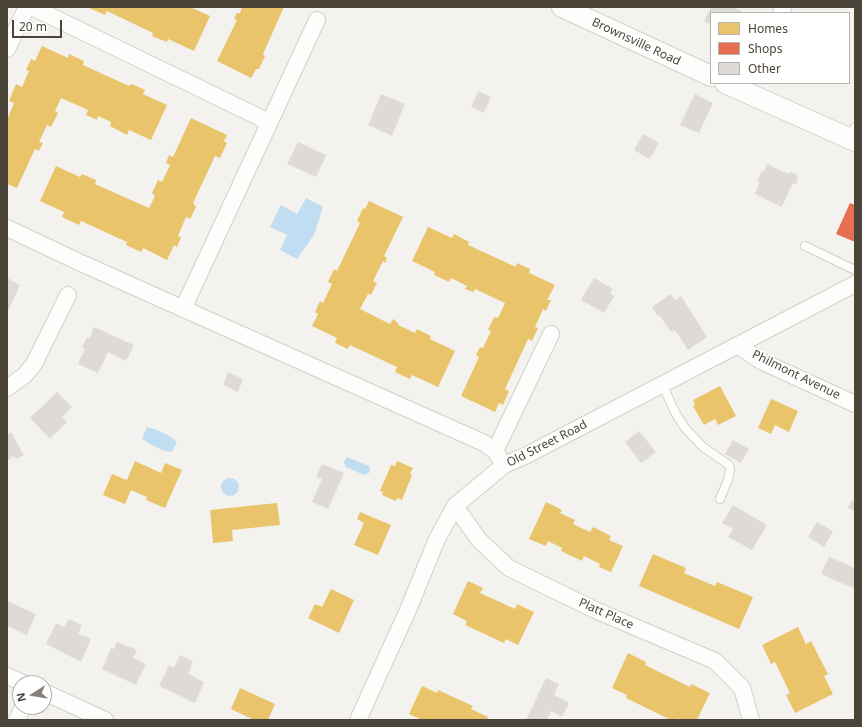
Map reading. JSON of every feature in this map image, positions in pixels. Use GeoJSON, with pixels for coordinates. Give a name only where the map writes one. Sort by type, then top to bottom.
{"type":"FeatureCollection","features":[{"type":"Feature","properties":{"kind":"street"},"geometry":{"type":"LineString","coordinates":[[7,49],[27,7]]}},
{"type":"Feature","properties":{"kind":"street"},"geometry":{"type":"LineString","coordinates":[[32,7],[269,122]]}},
{"type":"Feature","properties":{"kind":"street","name":"Brownsville Road"},"geometry":{"type":"LineString","coordinates":[[562,7],[710,76]]}},
{"type":"Feature","properties":{"kind":"street"},"geometry":{"type":"LineString","coordinates":[[183,309],[317,20]]}},
{"type":"Feature","properties":{"kind":"street"},"geometry":{"type":"LineString","coordinates":[[739,86],[853,135]]}},
{"type":"Feature","properties":{"kind":"street"},"geometry":{"type":"LineString","coordinates":[[7,228],[183,309],[484,443],[495,451],[504,465]]}},
{"type":"Feature","properties":{"kind":"street","name":"Old Street Road"},"geometry":{"type":"LineString","coordinates":[[358,720],[408,610],[437,539],[455,506],[504,465],[525,456],[855,284]]}},
{"type":"Feature","properties":{"kind":"street"},"geometry":{"type":"LineString","coordinates":[[7,388],[25,375],[34,364],[68,295]]}},
{"type":"Feature","properties":{"kind":"street"},"geometry":{"type":"LineString","coordinates":[[495,451],[551,334]]}},
{"type":"Feature","properties":{"kind":"street","name":"Philmont Avenue"},"geometry":{"type":"LineString","coordinates":[[737,345],[761,361],[855,404]]}},
{"type":"Feature","properties":{"kind":"street","name":"Platt Place"},"geometry":{"type":"LineString","coordinates":[[455,506],[479,540],[509,568],[595,610],[715,660],[742,688],[751,720]]}},
{"type":"Feature","properties":{"kind":"street"},"geometry":{"type":"LineString","coordinates":[[52,696],[105,720]]}},
{"type":"Feature","properties":{"kind":"lane"},"geometry":{"type":"LineString","coordinates":[[805,246],[855,270]]}},
{"type":"Feature","properties":{"kind":"lane"},"geometry":{"type":"LineString","coordinates":[[662,384],[676,414],[685,428],[703,447],[729,465],[730,470],[728,480],[720,499]]}},
{"type":"Feature","properties":{"kind":"water"},"geometry":{"type":"Polygon","coordinates":[[[306,198],[323,207],[314,235],[297,259],[280,250],[287,235],[270,227],[281,205],[297,214],[306,198]]]}},
{"type":"Feature","properties":{"kind":"water"},"geometry":{"type":"Polygon","coordinates":[[[147,427],[168,435],[177,442],[172,452],[162,450],[142,439],[147,427]]]}},
{"type":"Feature","properties":{"kind":"water"},"geometry":{"type":"Polygon","coordinates":[[[347,457],[369,466],[370,471],[368,474],[364,475],[346,467],[344,462],[347,457]]]}},
{"type":"Feature","properties":{"kind":"water"},"geometry":{"type":"Polygon","coordinates":[[[226,478],[234,478],[239,483],[237,494],[234,496],[226,496],[221,491],[221,483],[226,478]]]}},
{"type":"Feature","properties":{"kind":"building: Homes"},"geometry":{"type":"Polygon","coordinates":[[[87,7],[190,7],[210,16],[194,51],[168,39],[167,42],[152,36],[153,33],[107,11],[105,15],[87,7]]]}},
{"type":"Feature","properties":{"kind":"building: Homes"},"geometry":{"type":"Polygon","coordinates":[[[242,7],[284,7],[263,54],[265,56],[259,69],[256,69],[251,78],[217,61],[237,20],[234,19],[237,13],[240,13],[242,7]]]}},
{"type":"Feature","properties":{"kind":"building: Homes"},"geometry":{"type":"Polygon","coordinates":[[[42,46],[68,58],[69,54],[84,61],[83,65],[129,86],[132,84],[145,90],[143,94],[167,105],[151,140],[129,130],[127,135],[110,126],[111,122],[98,116],[97,120],[86,115],[88,110],[61,98],[55,111],[58,113],[51,127],[47,125],[39,142],[43,143],[39,151],[35,149],[17,188],[7,184],[7,120],[14,103],[9,101],[16,84],[22,87],[29,71],[26,70],[31,59],[35,61],[42,46]]]}},
{"type":"Feature","properties":{"kind":"building: Homes"},"geometry":{"type":"Polygon","coordinates":[[[191,118],[227,135],[224,141],[227,143],[220,158],[215,156],[193,203],[196,207],[190,219],[186,217],[178,236],[181,237],[177,247],[174,245],[167,260],[143,248],[141,252],[126,245],[127,242],[81,221],[79,225],[62,217],[64,212],[40,201],[56,166],[80,177],[82,174],[96,180],[95,184],[149,208],[155,196],[152,193],[158,180],[162,182],[170,165],[166,163],[169,155],[173,157],[191,118]]]}},
{"type":"Feature","properties":{"kind":"building: Homes"},"geometry":{"type":"Polygon","coordinates":[[[369,201],[403,217],[384,256],[387,258],[385,263],[383,261],[373,281],[377,283],[371,295],[368,294],[360,309],[390,324],[393,319],[398,323],[398,325],[415,333],[417,329],[431,336],[430,339],[455,351],[438,387],[412,375],[410,379],[395,372],[397,367],[350,345],[348,349],[335,343],[337,338],[312,326],[318,314],[315,312],[320,301],[323,303],[332,284],[328,282],[334,269],[337,271],[360,223],[357,221],[363,208],[365,209],[369,201]]]}},
{"type":"Feature","properties":{"kind":"building: Homes"},"geometry":{"type":"Polygon","coordinates":[[[428,227],[452,238],[454,234],[469,242],[468,245],[516,267],[517,263],[530,269],[529,273],[555,285],[547,300],[551,300],[546,311],[543,309],[535,327],[538,328],[532,341],[528,339],[505,389],[509,391],[503,405],[499,403],[495,412],[461,396],[479,357],[476,355],[480,347],[483,348],[491,331],[488,330],[494,317],[498,318],[505,303],[475,289],[473,292],[465,289],[467,286],[451,278],[449,282],[434,275],[435,272],[412,261],[428,227]]]}},
{"type":"Feature","properties":{"kind":"building: Homes"},"geometry":{"type":"Polygon","coordinates":[[[720,386],[736,416],[718,425],[715,419],[704,425],[693,406],[695,405],[693,400],[720,386]]]}},
{"type":"Feature","properties":{"kind":"building: Homes"},"geometry":{"type":"Polygon","coordinates":[[[771,399],[798,411],[789,432],[775,425],[771,434],[758,428],[771,399]]]}},
{"type":"Feature","properties":{"kind":"building: Homes"},"geometry":{"type":"Polygon","coordinates":[[[135,461],[161,473],[165,463],[182,470],[165,508],[146,500],[147,497],[131,490],[125,504],[103,495],[112,474],[127,480],[135,461]]]}},
{"type":"Feature","properties":{"kind":"building: Homes"},"geometry":{"type":"Polygon","coordinates":[[[397,461],[413,468],[410,474],[412,475],[402,500],[397,498],[396,501],[382,495],[383,492],[380,491],[391,465],[395,466],[397,461]]]}},
{"type":"Feature","properties":{"kind":"building: Homes"},"geometry":{"type":"Polygon","coordinates":[[[546,502],[562,510],[560,513],[575,520],[573,524],[590,532],[593,527],[611,536],[609,540],[623,546],[611,572],[599,567],[600,564],[584,556],[582,561],[561,551],[562,548],[548,541],[546,546],[529,539],[546,502]]]}},
{"type":"Feature","properties":{"kind":"building: Homes"},"geometry":{"type":"Polygon","coordinates":[[[277,503],[280,525],[232,530],[233,541],[213,543],[210,510],[277,503]]]}},
{"type":"Feature","properties":{"kind":"building: Homes"},"geometry":{"type":"Polygon","coordinates":[[[360,512],[391,525],[378,555],[354,545],[364,523],[357,519],[360,512]]]}},
{"type":"Feature","properties":{"kind":"building: Homes"},"geometry":{"type":"Polygon","coordinates":[[[653,554],[686,568],[684,573],[715,586],[717,582],[753,597],[739,629],[639,586],[653,554]]]}},
{"type":"Feature","properties":{"kind":"building: Homes"},"geometry":{"type":"Polygon","coordinates":[[[468,581],[483,588],[480,593],[515,609],[517,604],[534,612],[518,645],[506,639],[504,643],[465,625],[467,621],[453,614],[468,581]]]}},
{"type":"Feature","properties":{"kind":"building: Homes"},"geometry":{"type":"Polygon","coordinates":[[[331,589],[354,600],[339,633],[308,618],[315,604],[322,607],[331,589]]]}},
{"type":"Feature","properties":{"kind":"building: Homes"},"geometry":{"type":"Polygon","coordinates":[[[798,627],[806,644],[811,641],[828,674],[824,676],[833,694],[795,713],[786,695],[790,693],[775,662],[771,664],[762,645],[798,627]]]}},
{"type":"Feature","properties":{"kind":"building: Homes"},"geometry":{"type":"Polygon","coordinates":[[[628,653],[646,662],[645,665],[690,687],[691,684],[710,693],[697,720],[682,720],[679,718],[678,720],[671,720],[626,698],[627,695],[612,688],[628,653]]]}},
{"type":"Feature","properties":{"kind":"building: Homes"},"geometry":{"type":"Polygon","coordinates":[[[422,686],[437,693],[438,690],[473,706],[471,709],[488,717],[487,720],[422,720],[409,714],[422,686]]]}},
{"type":"Feature","properties":{"kind":"building: Homes"},"geometry":{"type":"Polygon","coordinates":[[[240,688],[275,704],[268,720],[254,720],[231,709],[240,688]]]}},
{"type":"Feature","properties":{"kind":"building: Shops"},"geometry":{"type":"Polygon","coordinates":[[[850,203],[855,205],[855,242],[836,234],[850,203]]]}},
{"type":"Feature","properties":{"kind":"building: Other"},"geometry":{"type":"Polygon","coordinates":[[[711,7],[733,7],[742,11],[710,12],[710,24],[704,21],[711,7]]]}},
{"type":"Feature","properties":{"kind":"building: Other"},"geometry":{"type":"Polygon","coordinates":[[[478,91],[491,97],[484,113],[471,107],[478,91]]]}},
{"type":"Feature","properties":{"kind":"building: Other"},"geometry":{"type":"Polygon","coordinates":[[[381,94],[405,104],[392,136],[368,125],[381,94]]]}},
{"type":"Feature","properties":{"kind":"building: Other"},"geometry":{"type":"Polygon","coordinates":[[[695,94],[713,103],[699,133],[680,125],[695,94]]]}},
{"type":"Feature","properties":{"kind":"building: Other"},"geometry":{"type":"Polygon","coordinates":[[[643,134],[659,143],[650,159],[634,150],[643,134]]]}},
{"type":"Feature","properties":{"kind":"building: Other"},"geometry":{"type":"Polygon","coordinates":[[[298,142],[326,155],[316,177],[287,164],[298,142]]]}},
{"type":"Feature","properties":{"kind":"building: Other"},"geometry":{"type":"Polygon","coordinates":[[[767,164],[788,174],[791,172],[797,175],[798,180],[796,184],[792,184],[782,207],[755,194],[760,182],[757,181],[767,164]]]}},
{"type":"Feature","properties":{"kind":"building: Other"},"geometry":{"type":"Polygon","coordinates":[[[7,278],[20,285],[7,313],[7,278]]]}},
{"type":"Feature","properties":{"kind":"building: Other"},"geometry":{"type":"Polygon","coordinates":[[[594,278],[613,289],[610,294],[614,296],[604,313],[581,300],[594,278]]]}},
{"type":"Feature","properties":{"kind":"building: Other"},"geometry":{"type":"Polygon","coordinates":[[[671,294],[675,300],[681,296],[707,337],[688,350],[675,330],[671,332],[660,316],[658,317],[652,307],[671,294]]]}},
{"type":"Feature","properties":{"kind":"building: Other"},"geometry":{"type":"Polygon","coordinates":[[[94,327],[134,345],[126,361],[108,352],[98,373],[78,364],[85,349],[82,348],[87,337],[90,338],[94,327]]]}},
{"type":"Feature","properties":{"kind":"building: Other"},"geometry":{"type":"Polygon","coordinates":[[[228,372],[243,379],[238,392],[223,385],[228,372]]]}},
{"type":"Feature","properties":{"kind":"building: Other"},"geometry":{"type":"Polygon","coordinates":[[[57,392],[72,407],[62,417],[67,422],[50,439],[30,418],[57,392]]]}},
{"type":"Feature","properties":{"kind":"building: Other"},"geometry":{"type":"Polygon","coordinates":[[[639,431],[656,452],[641,463],[625,442],[639,431]]]}},
{"type":"Feature","properties":{"kind":"building: Other"},"geometry":{"type":"Polygon","coordinates":[[[11,432],[24,455],[16,459],[14,456],[7,461],[7,435],[11,432]]]}},
{"type":"Feature","properties":{"kind":"building: Other"},"geometry":{"type":"Polygon","coordinates":[[[733,440],[749,449],[741,463],[725,454],[733,440]]]}},
{"type":"Feature","properties":{"kind":"building: Other"},"geometry":{"type":"Polygon","coordinates":[[[322,464],[344,473],[328,509],[312,502],[322,479],[316,477],[322,464]]]}},
{"type":"Feature","properties":{"kind":"building: Other"},"geometry":{"type":"Polygon","coordinates":[[[852,500],[855,501],[855,511],[848,508],[852,500]]]}},
{"type":"Feature","properties":{"kind":"building: Other"},"geometry":{"type":"Polygon","coordinates":[[[733,505],[767,525],[752,550],[728,537],[733,529],[722,523],[733,505]]]}},
{"type":"Feature","properties":{"kind":"building: Other"},"geometry":{"type":"Polygon","coordinates":[[[817,522],[833,531],[824,547],[808,537],[817,522]]]}},
{"type":"Feature","properties":{"kind":"building: Other"},"geometry":{"type":"Polygon","coordinates":[[[829,557],[855,568],[855,589],[821,574],[829,557]]]}},
{"type":"Feature","properties":{"kind":"building: Other"},"geometry":{"type":"Polygon","coordinates":[[[7,601],[36,614],[27,635],[7,626],[7,601]]]}},
{"type":"Feature","properties":{"kind":"building: Other"},"geometry":{"type":"Polygon","coordinates":[[[69,619],[82,625],[78,634],[91,639],[81,662],[46,644],[56,623],[64,627],[69,619]]]}},
{"type":"Feature","properties":{"kind":"building: Other"},"geometry":{"type":"Polygon","coordinates":[[[117,642],[137,650],[133,658],[146,664],[136,685],[102,669],[111,648],[114,649],[117,642]]]}},
{"type":"Feature","properties":{"kind":"building: Other"},"geometry":{"type":"Polygon","coordinates":[[[180,655],[193,661],[188,674],[204,682],[195,703],[159,686],[169,665],[174,668],[180,655]]]}},
{"type":"Feature","properties":{"kind":"building: Other"},"geometry":{"type":"Polygon","coordinates":[[[546,678],[559,684],[554,695],[569,703],[562,717],[551,711],[547,720],[526,720],[546,678]]]}}]}
